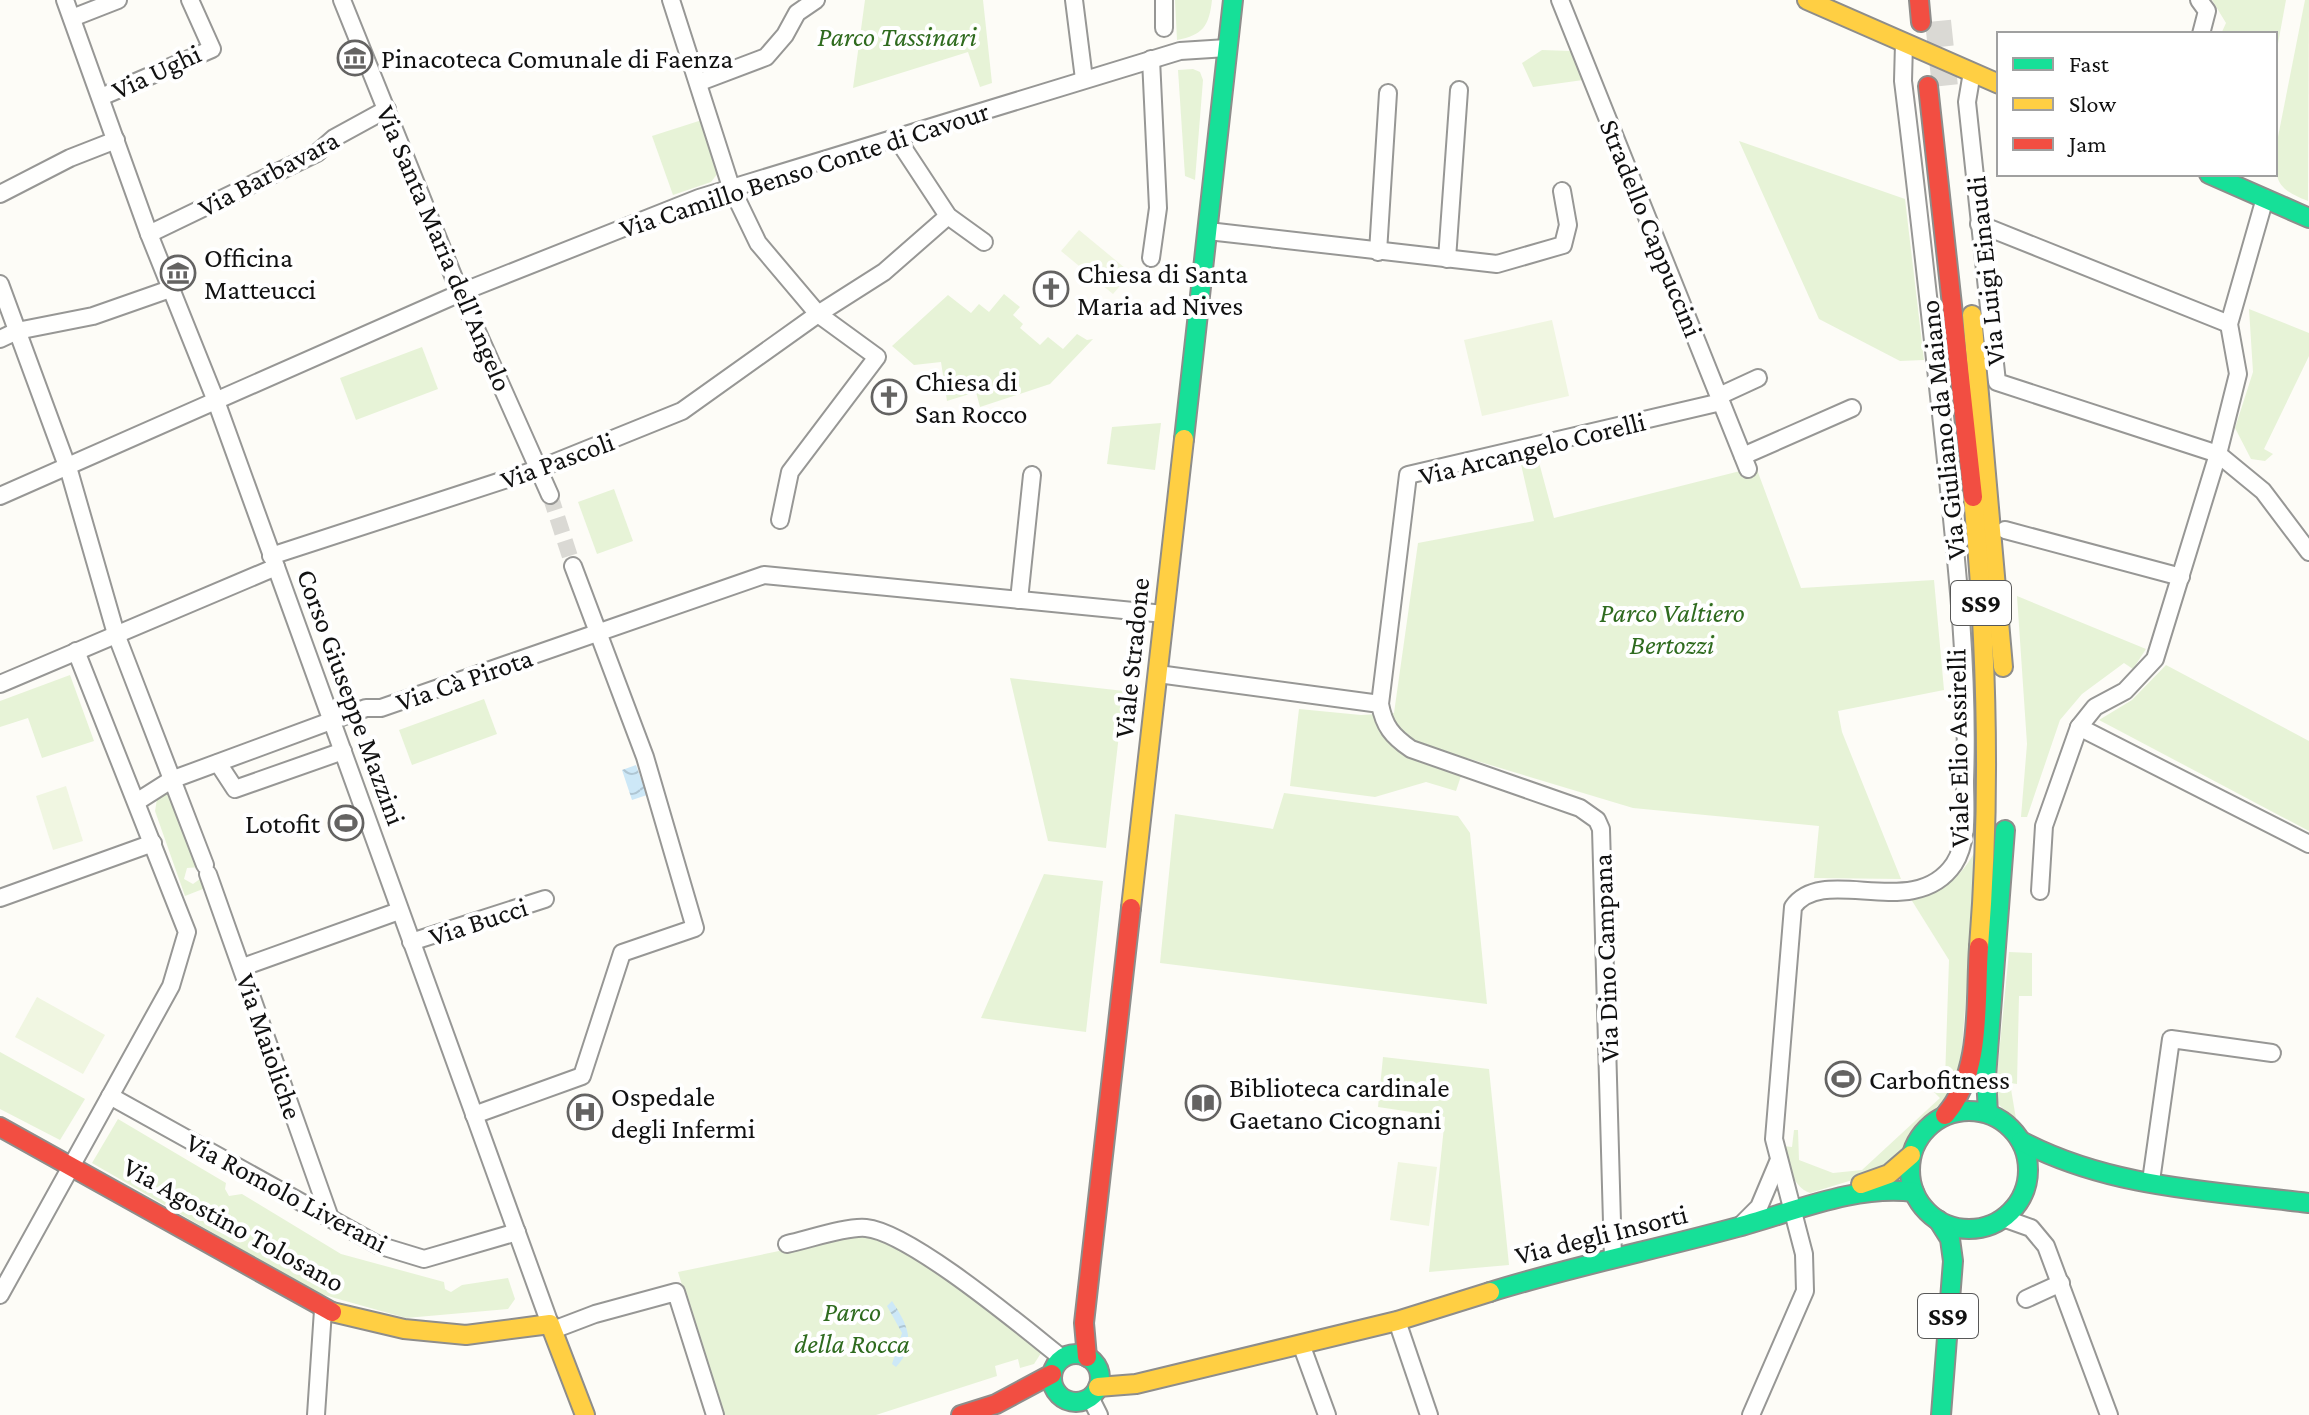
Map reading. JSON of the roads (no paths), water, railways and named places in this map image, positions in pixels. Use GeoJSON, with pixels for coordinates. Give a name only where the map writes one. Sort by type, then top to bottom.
{"type":"FeatureCollection","features":[{"type":"Feature","properties":{"kind":"main road","name":"Viale Stradone"},"geometry":{"type":"LineString","coordinates":[[1093,1377],[1084,1323],[1233,0]]}},
{"type":"Feature","properties":{"kind":"main road"},"geometry":{"type":"LineString","coordinates":[[1807,0],[1997,83]]}},
{"type":"Feature","properties":{"kind":"main road"},"geometry":{"type":"LineString","coordinates":[[1919,0],[1930,22],[1936,0]]}},
{"type":"Feature","properties":{"kind":"main road","name":"Viale Elio Assirelli"},"geometry":{"type":"LineString","coordinates":[[1945,1115],[1961,1096],[1966,1078],[1981,937],[1990,750],[1984,637],[1937,86],[1983,418],[2002,630],[2005,710]]}},
{"type":"Feature","properties":{"kind":"main road"},"geometry":{"type":"LineString","coordinates":[[2214,176],[2309,218]]}},
{"type":"Feature","properties":{"kind":"main road","name":"Viale Elio Assirelli"},"geometry":{"type":"LineString","coordinates":[[1988,1113],[1986,1077],[1998,949],[2005,818]]}},
{"type":"Feature","properties":{"kind":"main road"},"geometry":{"type":"LineString","coordinates":[[1945,1115],[1959,1111],[1988,1113],[2012,1129],[2026,1154],[2027,1183]]}},
{"type":"Feature","properties":{"kind":"main road","name":"SS9"},"geometry":{"type":"LineString","coordinates":[[1911,1155],[1929,1125],[1945,1115]]}},
{"type":"Feature","properties":{"kind":"main road","name":"Via Agostino Tolosano"},"geometry":{"type":"LineString","coordinates":[[0,1127],[323,1310],[404,1329],[466,1335],[551,1327]]}},
{"type":"Feature","properties":{"kind":"main road"},"geometry":{"type":"LineString","coordinates":[[2021,1141],[2056,1160],[2104,1173],[2309,1203]]}},
{"type":"Feature","properties":{"kind":"main road"},"geometry":{"type":"LineString","coordinates":[[1911,1155],[1909,1174],[1914,1192]]}},
{"type":"Feature","properties":{"kind":"main road","name":"Via degli Insorti"},"geometry":{"type":"LineString","coordinates":[[1802,1212],[1889,1174],[1911,1155]]}},
{"type":"Feature","properties":{"kind":"main road"},"geometry":{"type":"LineString","coordinates":[[1938,1220],[1975,1242],[2014,1208],[2027,1183],[2045,1170],[2104,1173]]}},
{"type":"Feature","properties":{"kind":"main road","name":"Via degli Insorti"},"geometry":{"type":"LineString","coordinates":[[1093,1377],[1136,1384],[1397,1321],[1613,1258],[1892,1189],[1914,1192]]}},
{"type":"Feature","properties":{"kind":"main road","name":"SS9"},"geometry":{"type":"LineString","coordinates":[[1914,1192],[1950,1239],[1953,1261],[1941,1415]]}},
{"type":"Feature","properties":{"kind":"main road","name":"SS9"},"geometry":{"type":"LineString","coordinates":[[1956,1415],[1975,1242]]}},
{"type":"Feature","properties":{"kind":"main road","name":"Viale Stradone"},"geometry":{"type":"LineString","coordinates":[[1063,1357],[1084,1323]]}},
{"type":"Feature","properties":{"kind":"main road","name":"Corso Giuseppe Mazzini"},"geometry":{"type":"LineString","coordinates":[[551,1327],[585,1415]]}},
{"type":"Feature","properties":{"kind":"main road"},"geometry":{"type":"LineString","coordinates":[[963,1415],[996,1404],[1052,1374],[1063,1357],[1075,1353],[1093,1377],[1077,1402],[1060,1396],[996,1404]]}},
{"type":"Feature","properties":{"kind":"main road"},"geometry":{"type":"LineString","coordinates":[[1052,1374],[1060,1396]]}},
{"type":"Feature","properties":{"kind":"street","name":"Corso Giuseppe Mazzini"},"geometry":{"type":"LineString","coordinates":[[65,0],[149,234],[216,401],[551,1327]]}},
{"type":"Feature","properties":{"kind":"street"},"geometry":{"type":"LineString","coordinates":[[72,18],[118,0]]}},
{"type":"Feature","properties":{"kind":"street","name":"Via Ughi"},"geometry":{"type":"LineString","coordinates":[[101,97],[212,49],[190,0]]}},
{"type":"Feature","properties":{"kind":"street","name":"Via Santa Maria dell'Angelo"},"geometry":{"type":"LineString","coordinates":[[342,0],[460,293],[541,468],[550,495]]}},
{"type":"Feature","properties":{"kind":"street"},"geometry":{"type":"LineString","coordinates":[[671,0],[700,82],[731,187],[758,243],[818,314],[877,357],[790,472],[780,520]]}},
{"type":"Feature","properties":{"kind":"street"},"geometry":{"type":"LineString","coordinates":[[700,82],[766,57],[785,35],[797,13],[816,0]]}},
{"type":"Feature","properties":{"kind":"street"},"geometry":{"type":"LineString","coordinates":[[1074,0],[1084,79]]}},
{"type":"Feature","properties":{"kind":"street"},"geometry":{"type":"LineString","coordinates":[[1164,0],[1164,28]]}},
{"type":"Feature","properties":{"kind":"street","name":"Stradello Cappuccini"},"geometry":{"type":"LineString","coordinates":[[1560,0],[1745,463],[1852,408]]}},
{"type":"Feature","properties":{"kind":"street"},"geometry":{"type":"LineString","coordinates":[[2199,0],[2207,11],[2202,32]]}},
{"type":"Feature","properties":{"kind":"street","name":"Via Giuliano da Maiano"},"geometry":{"type":"LineString","coordinates":[[1751,1415],[1805,1291],[1802,1212],[1779,1161],[1774,1139],[1793,907],[1813,891],[1892,893],[1926,886],[1947,872],[1963,841],[1967,747],[1959,588],[1903,81],[1904,43]]}},
{"type":"Feature","properties":{"kind":"street","name":"Via Camillo Benso Conte di Cavour"},"geometry":{"type":"LineString","coordinates":[[0,496],[460,293],[668,210],[731,187],[1151,59],[1180,51],[1227,48]]}},
{"type":"Feature","properties":{"kind":"street"},"geometry":{"type":"LineString","coordinates":[[1151,59],[1158,208],[1151,258]]}},
{"type":"Feature","properties":{"kind":"street","name":"Via Luigi Einaudi"},"geometry":{"type":"LineString","coordinates":[[1972,72],[1967,102],[1997,382],[2218,454]]}},
{"type":"Feature","properties":{"kind":"street"},"geometry":{"type":"LineString","coordinates":[[1447,259],[1459,90]]}},
{"type":"Feature","properties":{"kind":"street"},"geometry":{"type":"LineString","coordinates":[[1378,252],[1388,93]]}},
{"type":"Feature","properties":{"kind":"street","name":"Via Barbavara"},"geometry":{"type":"LineString","coordinates":[[149,234],[317,153],[334,138],[387,109]]}},
{"type":"Feature","properties":{"kind":"street"},"geometry":{"type":"LineString","coordinates":[[896,137],[948,216],[984,242]]}},
{"type":"Feature","properties":{"kind":"street"},"geometry":{"type":"LineString","coordinates":[[0,194],[70,158],[116,140]]}},
{"type":"Feature","properties":{"kind":"street"},"geometry":{"type":"LineString","coordinates":[[1208,231],[1497,264],[1563,245],[1568,225],[1562,191]]}},
{"type":"Feature","properties":{"kind":"street"},"geometry":{"type":"LineString","coordinates":[[2040,891],[2044,826],[2079,727],[2095,707],[2125,691],[2155,659],[2218,454],[2238,374],[2229,324],[2265,198]]}},
{"type":"Feature","properties":{"kind":"street","name":"Via Pascoli"},"geometry":{"type":"LineString","coordinates":[[0,684],[273,562],[541,468],[682,411],[818,314],[884,272],[948,216]]}},
{"type":"Feature","properties":{"kind":"street"},"geometry":{"type":"LineString","coordinates":[[1979,224],[2229,324]]}},
{"type":"Feature","properties":{"kind":"street","name":"Via Maioliche"},"geometry":{"type":"LineString","coordinates":[[0,284],[68,467],[116,634],[243,967],[330,1218]]}},
{"type":"Feature","properties":{"kind":"street"},"geometry":{"type":"LineString","coordinates":[[0,339],[17,331],[93,316],[173,288]]}},
{"type":"Feature","properties":{"kind":"street"},"geometry":{"type":"LineString","coordinates":[[1720,399],[1758,378]]}},
{"type":"Feature","properties":{"kind":"street","name":"Via Arcangelo Corelli"},"geometry":{"type":"LineString","coordinates":[[1380,704],[1408,475],[1720,399]]}},
{"type":"Feature","properties":{"kind":"street"},"geometry":{"type":"LineString","coordinates":[[2218,454],[2263,491],[2309,552]]}},
{"type":"Feature","properties":{"kind":"street"},"geometry":{"type":"LineString","coordinates":[[1019,600],[1032,475]]}},
{"type":"Feature","properties":{"kind":"street"},"geometry":{"type":"LineString","coordinates":[[2005,530],[2181,577]]}},
{"type":"Feature","properties":{"kind":"street"},"geometry":{"type":"LineString","coordinates":[[474,1115],[582,1076],[622,953],[695,928],[645,757],[573,566]]}},
{"type":"Feature","properties":{"kind":"street","name":"Via Cà Pirota"},"geometry":{"type":"LineString","coordinates":[[138,801],[171,780],[331,722],[764,575],[1164,614]]}},
{"type":"Feature","properties":{"kind":"street"},"geometry":{"type":"LineString","coordinates":[[0,1295],[171,986],[187,932],[138,801],[76,651]]}},
{"type":"Feature","properties":{"kind":"street"},"geometry":{"type":"LineString","coordinates":[[1158,674],[1380,704]]}},
{"type":"Feature","properties":{"kind":"street","name":"Via Dino Campana"},"geometry":{"type":"LineString","coordinates":[[1380,704],[1383,723],[1394,737],[1411,749],[1580,808],[1597,820],[1601,829],[1613,1258]]}},
{"type":"Feature","properties":{"kind":"street"},"geometry":{"type":"LineString","coordinates":[[2079,727],[2309,844]]}},
{"type":"Feature","properties":{"kind":"street"},"geometry":{"type":"LineString","coordinates":[[218,763],[235,789],[343,751]]}},
{"type":"Feature","properties":{"kind":"street"},"geometry":{"type":"LineString","coordinates":[[0,898],[153,843]]}},
{"type":"Feature","properties":{"kind":"street","name":"Via Bucci"},"geometry":{"type":"LineString","coordinates":[[411,942],[545,899]]}},
{"type":"Feature","properties":{"kind":"street"},"geometry":{"type":"LineString","coordinates":[[243,967],[399,911]]}},
{"type":"Feature","properties":{"kind":"street"},"geometry":{"type":"LineString","coordinates":[[2151,1181],[2171,1039],[2272,1053]]}},
{"type":"Feature","properties":{"kind":"street","name":"Via Romolo Liverani"},"geometry":{"type":"LineString","coordinates":[[110,1096],[378,1245],[424,1259],[517,1232]]}},
{"type":"Feature","properties":{"kind":"street","name":"Via Giuliano da Maiano"},"geometry":{"type":"LineString","coordinates":[[1739,1227],[1759,1207],[1779,1161]]}},
{"type":"Feature","properties":{"kind":"street"},"geometry":{"type":"LineString","coordinates":[[2003,1218],[2038,1235],[2061,1283],[2109,1415]]}},
{"type":"Feature","properties":{"kind":"street"},"geometry":{"type":"LineString","coordinates":[[787,1244],[866,1228],[898,1240],[993,1303],[1063,1357]]}},
{"type":"Feature","properties":{"kind":"street"},"geometry":{"type":"LineString","coordinates":[[2026,1299],[2061,1283]]}},
{"type":"Feature","properties":{"kind":"street"},"geometry":{"type":"LineString","coordinates":[[551,1327],[676,1292],[715,1415]]}},
{"type":"Feature","properties":{"kind":"street"},"geometry":{"type":"LineString","coordinates":[[316,1415],[323,1310]]}},
{"type":"Feature","properties":{"kind":"street"},"geometry":{"type":"LineString","coordinates":[[1397,1321],[1429,1415]]}},
{"type":"Feature","properties":{"kind":"street"},"geometry":{"type":"LineString","coordinates":[[1301,1344],[1327,1415]]}},
{"type":"Feature","properties":{"kind":"street"},"geometry":{"type":"LineString","coordinates":[[1093,1377],[1099,1415]]}},
{"type":"Feature","properties":{"kind":"water"},"geometry":{"type":"Polygon","coordinates":[[[636,765],[647,795],[632,800],[622,770],[636,765]]]}},
{"type":"Feature","properties":{"kind":"water"},"geometry":{"type":"Polygon","coordinates":[[[892,1301],[908,1334],[907,1350],[896,1367],[892,1364],[902,1333],[887,1306],[892,1301]]]}},
{"type":"Feature","properties":{"kind":"tunnel"},"geometry":{"type":"LineString","coordinates":[[1938,21],[1945,87]]}},
{"type":"Feature","properties":{"kind":"tunnel"},"geometry":{"type":"LineString","coordinates":[[550,495],[573,566]]}},
{"type":"Feature","properties":{"kind":"place","name":"Pinacoteca Comunale di Faenza"},"geometry":{"type":"Point","coordinates":[355,58]}},
{"type":"Feature","properties":{"kind":"place","name":"Officina Matteucci"},"geometry":{"type":"Point","coordinates":[178,273]}},
{"type":"Feature","properties":{"kind":"place","name":"Chiesa di Santa Maria ad Nives"},"geometry":{"type":"Point","coordinates":[1051,289]}},
{"type":"Feature","properties":{"kind":"place","name":"Chiesa di San Rocco"},"geometry":{"type":"Point","coordinates":[889,397]}},
{"type":"Feature","properties":{"kind":"place","name":"Lotofit"},"geometry":{"type":"Point","coordinates":[346,823]}},
{"type":"Feature","properties":{"kind":"place","name":"Carbofitness"},"geometry":{"type":"Point","coordinates":[1843,1079]}},
{"type":"Feature","properties":{"kind":"place","name":"Biblioteca cardinale Gaetano Cicognani"},"geometry":{"type":"Point","coordinates":[1203,1103]}},
{"type":"Feature","properties":{"kind":"place","name":"Ospedale degli Infermi"},"geometry":{"type":"Point","coordinates":[585,1112]}},
{"type":"Feature","properties":{"kind":"park label","name":"Parco Tassinari"},"geometry":{"type":"Point","coordinates":[897,36]}},
{"type":"Feature","properties":{"kind":"park label","name":"Parco Valtiero Bertozzi"},"geometry":{"type":"Point","coordinates":[1672,628]}},
{"type":"Feature","properties":{"kind":"park label","name":"Parco della Rocca"},"geometry":{"type":"Point","coordinates":[852,1327]}}]}
